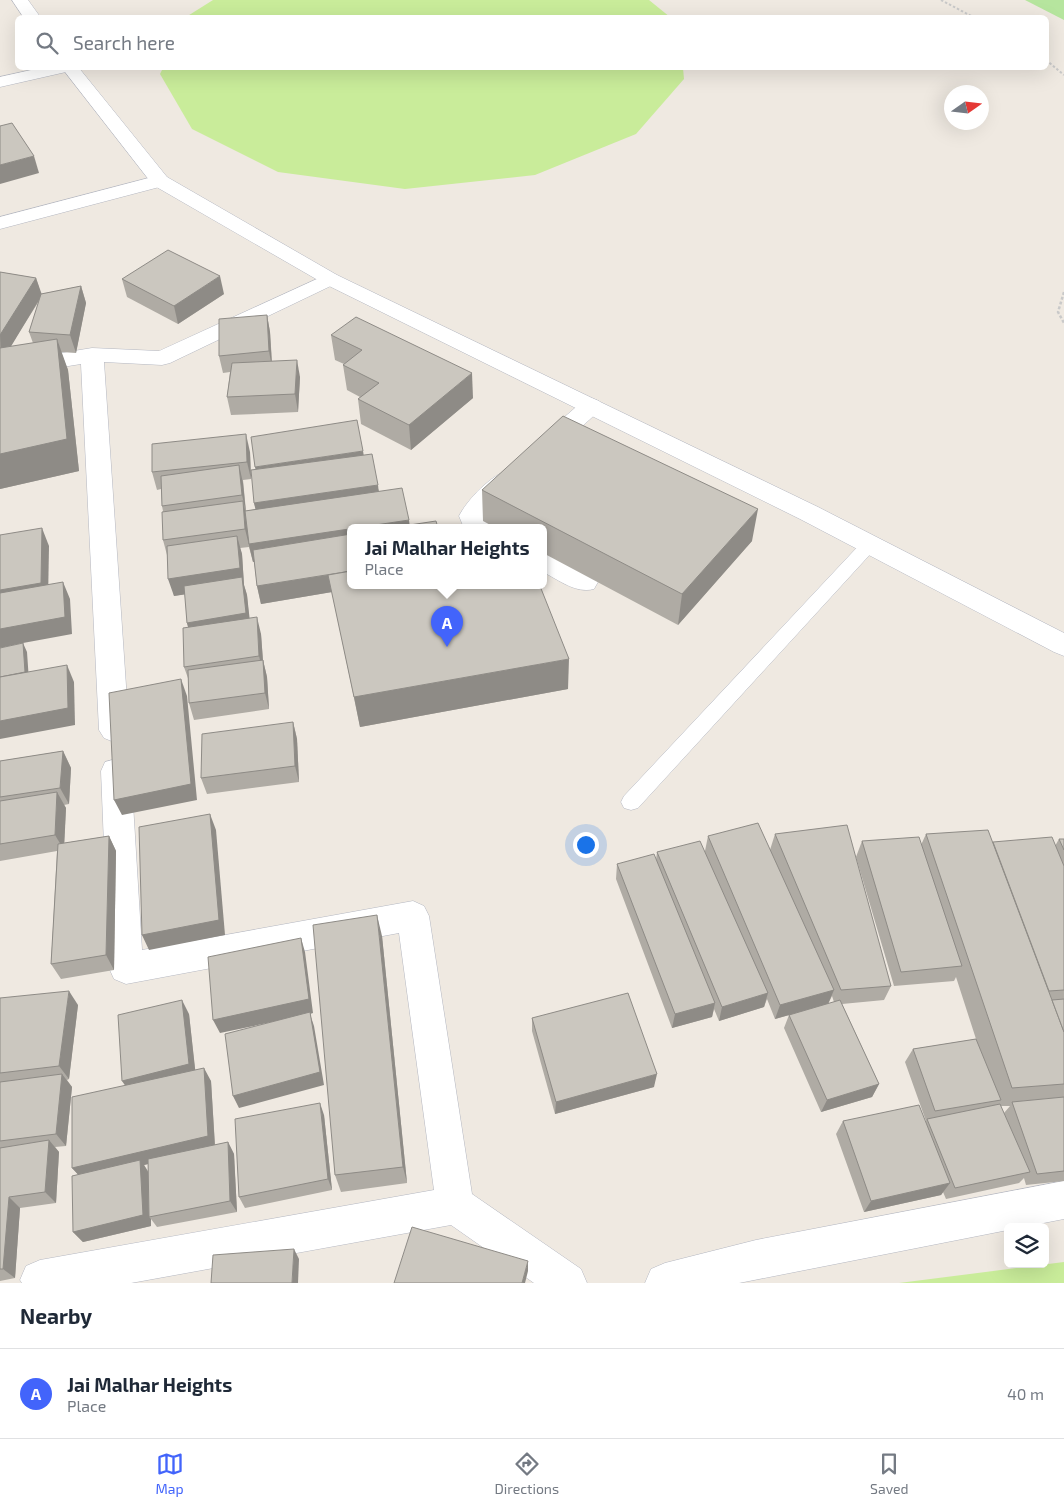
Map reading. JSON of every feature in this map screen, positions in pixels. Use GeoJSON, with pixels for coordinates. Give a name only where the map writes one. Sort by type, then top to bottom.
{"type":"FeatureCollection","features":[{"type":"Feature","properties":{"kind":"street"},"geometry":{"type":"LineString","coordinates":[[20,0],[30,15]]}},
{"type":"Feature","properties":{"kind":"street"},"geometry":{"type":"LineString","coordinates":[[0,82],[51,70]]}},
{"type":"Feature","properties":{"kind":"street"},"geometry":{"type":"LineString","coordinates":[[72,70],[160,181],[330,278],[870,545],[1064,645]]}},
{"type":"Feature","properties":{"kind":"street"},"geometry":{"type":"LineString","coordinates":[[0,223],[160,181]]}},
{"type":"Feature","properties":{"kind":"street"},"geometry":{"type":"LineString","coordinates":[[0,370],[92,355],[162,358],[330,278]]}},
{"type":"Feature","properties":{"kind":"street"},"geometry":{"type":"LineString","coordinates":[[92,355],[126,968],[413,916],[455,1205]]}},
{"type":"Feature","properties":{"kind":"street"},"geometry":{"type":"LineString","coordinates":[[474,524],[472,516],[475,509],[591,406]]}},
{"type":"Feature","properties":{"kind":"street"},"geometry":{"type":"LineString","coordinates":[[547,562],[585,582]]}},
{"type":"Feature","properties":{"kind":"street"},"geometry":{"type":"LineString","coordinates":[[665,1283],[756,1259],[1064,1200]]}},
{"type":"Feature","properties":{"kind":"street"},"geometry":{"type":"LineString","coordinates":[[40,1280],[455,1205],[567,1283]]}},
{"type":"Feature","properties":{"kind":"lane"},"geometry":{"type":"LineString","coordinates":[[631,802],[870,545]]}},
{"type":"Feature","properties":{"kind":"path"},"geometry":{"type":"LineString","coordinates":[[941,0],[969,15]]}},
{"type":"Feature","properties":{"kind":"path"},"geometry":{"type":"LineString","coordinates":[[1049,62],[1064,75]]}},
{"type":"Feature","properties":{"kind":"path"},"geometry":{"type":"LineString","coordinates":[[1064,292],[1058,312],[1064,323]]}},
{"type":"Feature","properties":{"kind":"green space"},"geometry":{"type":"Polygon","coordinates":[[[213,0],[649,0],[668,15],[189,15],[213,0]]]}},
{"type":"Feature","properties":{"kind":"green space"},"geometry":{"type":"Polygon","coordinates":[[[1025,0],[1064,0],[1064,20],[1025,0]]]}},
{"type":"Feature","properties":{"kind":"green space"},"geometry":{"type":"Polygon","coordinates":[[[162,70],[683,70],[684,79],[636,134],[535,175],[405,189],[278,172],[192,129],[160,74],[162,70]]]}},
{"type":"Feature","properties":{"kind":"green space"},"geometry":{"type":"Polygon","coordinates":[[[1064,1262],[1064,1283],[899,1283],[1017,1268],[1049,1268],[1049,1264],[1064,1262]]]}},
{"type":"Feature","properties":{"kind":"building"},"geometry":{"type":"Polygon","coordinates":[[[12,123],[34,156],[0,165],[0,126],[12,123]]]}},
{"type":"Feature","properties":{"kind":"building"},"geometry":{"type":"Polygon","coordinates":[[[168,250],[220,276],[174,306],[122,279],[168,250]]]}},
{"type":"Feature","properties":{"kind":"building"},"geometry":{"type":"Polygon","coordinates":[[[0,272],[36,278],[0,335],[0,272]]]}},
{"type":"Feature","properties":{"kind":"building"},"geometry":{"type":"Polygon","coordinates":[[[81,286],[70,335],[29,332],[41,294],[81,286]]]}},
{"type":"Feature","properties":{"kind":"building"},"geometry":{"type":"Polygon","coordinates":[[[267,315],[269,351],[219,356],[219,319],[267,315]]]}},
{"type":"Feature","properties":{"kind":"building"},"geometry":{"type":"Polygon","coordinates":[[[356,317],[472,373],[409,425],[358,399],[379,383],[343,365],[362,350],[331,335],[356,317]]]}},
{"type":"Feature","properties":{"kind":"building"},"geometry":{"type":"Polygon","coordinates":[[[57,339],[67,439],[0,454],[0,348],[57,339]]]}},
{"type":"Feature","properties":{"kind":"building"},"geometry":{"type":"Polygon","coordinates":[[[297,360],[295,394],[227,397],[232,363],[297,360]]]}},
{"type":"Feature","properties":{"kind":"building"},"geometry":{"type":"Polygon","coordinates":[[[563,416],[758,509],[682,594],[482,490],[563,416]]]}},
{"type":"Feature","properties":{"kind":"building"},"geometry":{"type":"Polygon","coordinates":[[[357,420],[363,451],[255,467],[251,437],[357,420]]]}},
{"type":"Feature","properties":{"kind":"building"},"geometry":{"type":"Polygon","coordinates":[[[246,434],[247,462],[152,472],[152,444],[246,434]]]}},
{"type":"Feature","properties":{"kind":"building"},"geometry":{"type":"Polygon","coordinates":[[[372,454],[378,485],[254,503],[251,470],[372,454]]]}},
{"type":"Feature","properties":{"kind":"building"},"geometry":{"type":"Polygon","coordinates":[[[239,465],[242,495],[162,506],[161,476],[239,465]]]}},
{"type":"Feature","properties":{"kind":"building"},"geometry":{"type":"Polygon","coordinates":[[[402,488],[409,520],[382,524],[347,524],[347,529],[249,544],[245,511],[402,488]]]}},
{"type":"Feature","properties":{"kind":"building"},"geometry":{"type":"Polygon","coordinates":[[[243,501],[245,529],[163,540],[162,512],[243,501]]]}},
{"type":"Feature","properties":{"kind":"building"},"geometry":{"type":"Polygon","coordinates":[[[436,521],[437,524],[416,524],[436,521]]]}},
{"type":"Feature","properties":{"kind":"building"},"geometry":{"type":"Polygon","coordinates":[[[42,528],[41,583],[0,590],[0,535],[42,528]]]}},
{"type":"Feature","properties":{"kind":"building"},"geometry":{"type":"Polygon","coordinates":[[[347,535],[347,572],[257,586],[253,550],[347,535]]]}},
{"type":"Feature","properties":{"kind":"building"},"geometry":{"type":"Polygon","coordinates":[[[237,536],[240,568],[168,579],[167,546],[237,536]]]}},
{"type":"Feature","properties":{"kind":"building"},"geometry":{"type":"Polygon","coordinates":[[[347,572],[347,589],[541,589],[569,659],[354,697],[328,575],[347,572]]]}},
{"type":"Feature","properties":{"kind":"building"},"geometry":{"type":"Polygon","coordinates":[[[242,577],[246,613],[187,623],[184,586],[242,577]]]}},
{"type":"Feature","properties":{"kind":"building"},"geometry":{"type":"Polygon","coordinates":[[[63,582],[65,617],[0,629],[0,593],[63,582]]]}},
{"type":"Feature","properties":{"kind":"building"},"geometry":{"type":"Polygon","coordinates":[[[257,617],[259,656],[184,667],[183,628],[257,617]]]}},
{"type":"Feature","properties":{"kind":"building"},"geometry":{"type":"Polygon","coordinates":[[[23,643],[25,672],[0,677],[0,648],[23,643]]]}},
{"type":"Feature","properties":{"kind":"building"},"geometry":{"type":"Polygon","coordinates":[[[263,660],[265,693],[189,703],[188,670],[263,660]]]}},
{"type":"Feature","properties":{"kind":"building"},"geometry":{"type":"Polygon","coordinates":[[[67,665],[68,708],[0,721],[0,677],[67,665]]]}},
{"type":"Feature","properties":{"kind":"building"},"geometry":{"type":"Polygon","coordinates":[[[181,679],[191,784],[114,800],[109,693],[181,679]]]}},
{"type":"Feature","properties":{"kind":"building"},"geometry":{"type":"Polygon","coordinates":[[[293,722],[295,766],[201,778],[202,734],[293,722]]]}},
{"type":"Feature","properties":{"kind":"building"},"geometry":{"type":"Polygon","coordinates":[[[63,751],[60,788],[0,797],[0,761],[63,751]]]}},
{"type":"Feature","properties":{"kind":"building"},"geometry":{"type":"Polygon","coordinates":[[[57,792],[55,835],[0,844],[0,801],[57,792]]]}},
{"type":"Feature","properties":{"kind":"building"},"geometry":{"type":"Polygon","coordinates":[[[210,814],[219,920],[142,935],[139,827],[210,814]]]}},
{"type":"Feature","properties":{"kind":"building"},"geometry":{"type":"Polygon","coordinates":[[[758,823],[834,990],[780,1005],[708,836],[758,823]]]}},
{"type":"Feature","properties":{"kind":"building"},"geometry":{"type":"Polygon","coordinates":[[[847,825],[891,986],[841,990],[775,834],[847,825]]]}},
{"type":"Feature","properties":{"kind":"building"},"geometry":{"type":"Polygon","coordinates":[[[988,830],[1064,1032],[1064,1084],[1012,1088],[926,834],[988,830]]]}},
{"type":"Feature","properties":{"kind":"building"},"geometry":{"type":"Polygon","coordinates":[[[109,836],[106,955],[51,964],[58,844],[109,836]]]}},
{"type":"Feature","properties":{"kind":"building"},"geometry":{"type":"Polygon","coordinates":[[[919,837],[962,966],[901,972],[862,841],[919,837]]]}},
{"type":"Feature","properties":{"kind":"building"},"geometry":{"type":"Polygon","coordinates":[[[1052,837],[1064,866],[1064,990],[1049,991],[993,842],[1052,837]]]}},
{"type":"Feature","properties":{"kind":"building"},"geometry":{"type":"Polygon","coordinates":[[[1059,839],[1064,839],[1064,850],[1059,839]]]}},
{"type":"Feature","properties":{"kind":"building"},"geometry":{"type":"Polygon","coordinates":[[[700,841],[768,993],[722,1007],[657,852],[700,841]]]}},
{"type":"Feature","properties":{"kind":"building"},"geometry":{"type":"Polygon","coordinates":[[[654,854],[715,1003],[675,1014],[617,864],[654,854]]]}},
{"type":"Feature","properties":{"kind":"building"},"geometry":{"type":"Polygon","coordinates":[[[377,915],[403,1167],[335,1175],[313,925],[377,915]]]}},
{"type":"Feature","properties":{"kind":"building"},"geometry":{"type":"Polygon","coordinates":[[[301,938],[309,999],[213,1020],[208,957],[301,938]]]}},
{"type":"Feature","properties":{"kind":"building"},"geometry":{"type":"Polygon","coordinates":[[[69,991],[59,1066],[0,1073],[0,998],[69,991]]]}},
{"type":"Feature","properties":{"kind":"building"},"geometry":{"type":"Polygon","coordinates":[[[628,993],[657,1074],[556,1102],[532,1018],[628,993]]]}},
{"type":"Feature","properties":{"kind":"building"},"geometry":{"type":"Polygon","coordinates":[[[1064,999],[1064,1032],[1052,1000],[1064,999]]]}},
{"type":"Feature","properties":{"kind":"building"},"geometry":{"type":"Polygon","coordinates":[[[182,1000],[189,1064],[122,1081],[118,1015],[182,1000]]]}},
{"type":"Feature","properties":{"kind":"building"},"geometry":{"type":"Polygon","coordinates":[[[840,1000],[879,1084],[827,1100],[789,1015],[840,1000]]]}},
{"type":"Feature","properties":{"kind":"building"},"geometry":{"type":"Polygon","coordinates":[[[310,1012],[320,1072],[233,1096],[225,1034],[310,1012]]]}},
{"type":"Feature","properties":{"kind":"building"},"geometry":{"type":"Polygon","coordinates":[[[976,1039],[1001,1100],[935,1111],[913,1049],[976,1039]]]}},
{"type":"Feature","properties":{"kind":"building"},"geometry":{"type":"Polygon","coordinates":[[[204,1068],[208,1136],[72,1168],[72,1097],[204,1068]]]}},
{"type":"Feature","properties":{"kind":"building"},"geometry":{"type":"Polygon","coordinates":[[[62,1074],[56,1134],[0,1141],[0,1082],[62,1074]]]}},
{"type":"Feature","properties":{"kind":"building"},"geometry":{"type":"Polygon","coordinates":[[[1064,1097],[1064,1171],[1037,1174],[1012,1102],[1064,1097]]]}},
{"type":"Feature","properties":{"kind":"building"},"geometry":{"type":"Polygon","coordinates":[[[320,1103],[328,1179],[239,1197],[235,1119],[320,1103]]]}},
{"type":"Feature","properties":{"kind":"building"},"geometry":{"type":"Polygon","coordinates":[[[1000,1104],[1030,1172],[955,1188],[927,1119],[1000,1104]]]}},
{"type":"Feature","properties":{"kind":"building"},"geometry":{"type":"Polygon","coordinates":[[[919,1105],[950,1183],[871,1201],[843,1121],[919,1105]]]}},
{"type":"Feature","properties":{"kind":"building"},"geometry":{"type":"Polygon","coordinates":[[[49,1140],[45,1192],[9,1197],[3,1269],[0,1269],[0,1148],[49,1140]]]}},
{"type":"Feature","properties":{"kind":"building"},"geometry":{"type":"Polygon","coordinates":[[[228,1142],[230,1201],[149,1217],[148,1159],[228,1142]]]}},
{"type":"Feature","properties":{"kind":"building"},"geometry":{"type":"Polygon","coordinates":[[[140,1160],[143,1215],[73,1232],[72,1176],[140,1160]]]}},
{"type":"Feature","properties":{"kind":"building"},"geometry":{"type":"Polygon","coordinates":[[[412,1227],[528,1261],[522,1283],[394,1283],[412,1227]]]}},
{"type":"Feature","properties":{"kind":"building"},"geometry":{"type":"Polygon","coordinates":[[[294,1249],[292,1283],[211,1283],[213,1255],[294,1249]]]}},
{"type":"Feature","properties":{"kind":"place","name":"Jai Malhar Heights"},"geometry":{"type":"Point","coordinates":[447,647]}}]}
